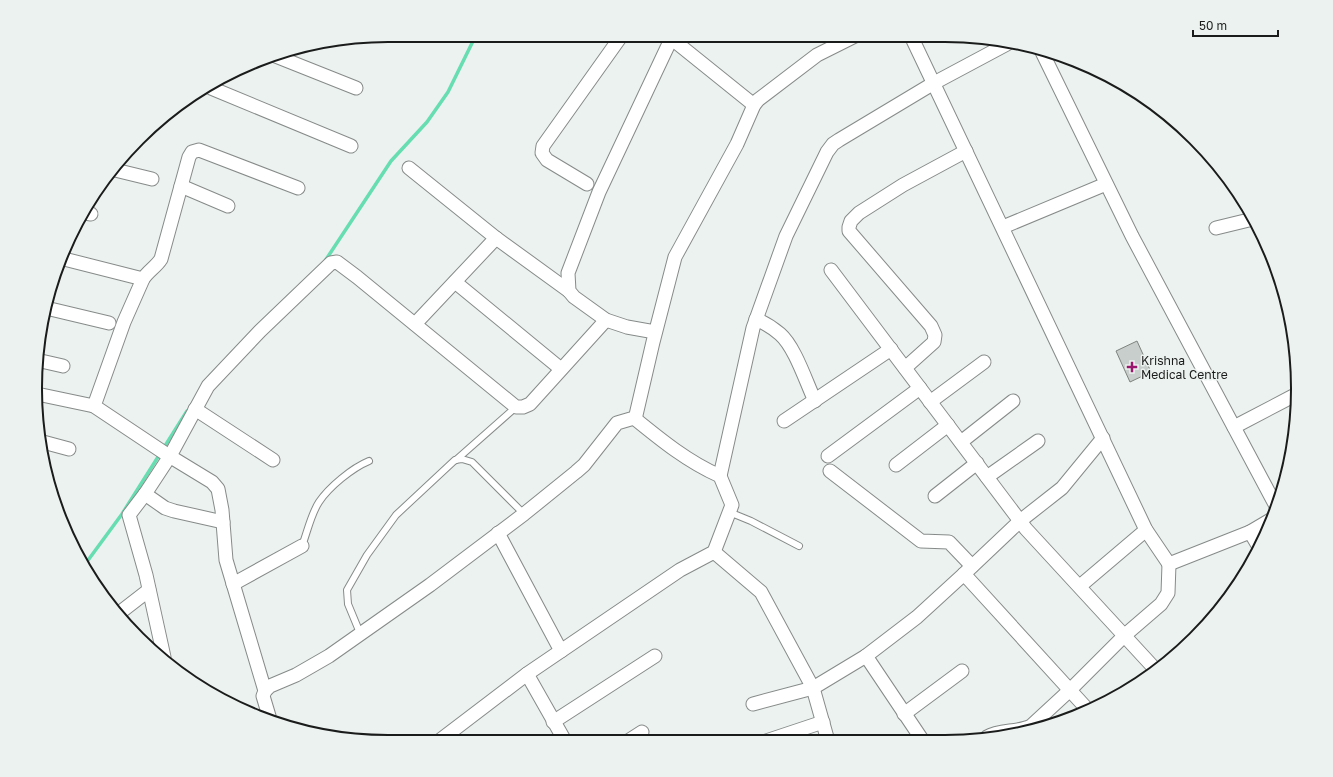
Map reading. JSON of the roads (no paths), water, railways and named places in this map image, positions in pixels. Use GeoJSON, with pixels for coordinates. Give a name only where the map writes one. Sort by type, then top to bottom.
{"type":"FeatureCollection","features":[{"type":"Feature","properties":{"kind":"street"},"geometry":{"type":"LineString","coordinates":[[586,184],[547,160],[542,153],[543,146],[617,42]]}},
{"type":"Feature","properties":{"kind":"street"},"geometry":{"type":"LineString","coordinates":[[569,291],[568,273],[599,192],[667,42]]}},
{"type":"Feature","properties":{"kind":"street"},"geometry":{"type":"LineString","coordinates":[[677,42],[754,105]]}},
{"type":"Feature","properties":{"kind":"street"},"geometry":{"type":"LineString","coordinates":[[267,713],[263,696],[265,691],[270,686],[296,675],[329,656],[430,584],[524,514],[584,465],[618,423],[634,418],[675,257],[737,144],[754,105],[758,100],[817,55],[843,42]]}},
{"type":"Feature","properties":{"kind":"street"},"geometry":{"type":"LineString","coordinates":[[914,42],[1146,530],[1169,564],[1168,593],[1162,604],[1125,635],[1034,723]]}},
{"type":"Feature","properties":{"kind":"street"},"geometry":{"type":"LineString","coordinates":[[447,735],[527,674],[680,570],[714,552],[732,505],[720,476],[753,328],[786,236],[827,152],[833,144],[839,140],[934,83],[1001,47]]}},
{"type":"Feature","properties":{"kind":"street"},"geometry":{"type":"LineString","coordinates":[[1043,57],[1132,236],[1273,500]]}},
{"type":"Feature","properties":{"kind":"street"},"geometry":{"type":"LineString","coordinates":[[282,59],[356,88]]}},
{"type":"Feature","properties":{"kind":"street"},"geometry":{"type":"LineString","coordinates":[[213,89],[351,146]]}},
{"type":"Feature","properties":{"kind":"street"},"geometry":{"type":"LineString","coordinates":[[94,406],[124,322],[143,279],[146,273],[161,259],[189,158],[192,152],[199,150],[298,188]]}},
{"type":"Feature","properties":{"kind":"street"},"geometry":{"type":"LineString","coordinates":[[905,368],[934,342],[935,335],[931,326],[849,231],[849,227],[851,221],[859,213],[904,185],[966,152]]}},
{"type":"Feature","properties":{"kind":"street"},"geometry":{"type":"LineString","coordinates":[[409,168],[496,238],[569,291],[574,298],[606,320],[627,327],[655,332]]}},
{"type":"Feature","properties":{"kind":"street"},"geometry":{"type":"LineString","coordinates":[[119,171],[152,179]]}},
{"type":"Feature","properties":{"kind":"street"},"geometry":{"type":"LineString","coordinates":[[1003,227],[1106,184]]}},
{"type":"Feature","properties":{"kind":"street"},"geometry":{"type":"LineString","coordinates":[[181,186],[228,206]]}},
{"type":"Feature","properties":{"kind":"street"},"geometry":{"type":"LineString","coordinates":[[1216,228],[1248,220]]}},
{"type":"Feature","properties":{"kind":"street"},"geometry":{"type":"LineString","coordinates":[[416,324],[496,238]]}},
{"type":"Feature","properties":{"kind":"street"},"geometry":{"type":"LineString","coordinates":[[67,260],[143,279]]}},
{"type":"Feature","properties":{"kind":"street"},"geometry":{"type":"LineString","coordinates":[[163,651],[149,590],[129,515],[145,494],[208,386],[260,331],[331,263],[337,262],[358,277],[516,407],[523,407],[530,404],[606,320]]}},
{"type":"Feature","properties":{"kind":"street"},"geometry":{"type":"LineString","coordinates":[[831,270],[1020,521],[1152,665]]}},
{"type":"Feature","properties":{"kind":"street"},"geometry":{"type":"LineString","coordinates":[[455,282],[561,370]]}},
{"type":"Feature","properties":{"kind":"street"},"geometry":{"type":"LineString","coordinates":[[52,309],[109,323]]}},
{"type":"Feature","properties":{"kind":"street"},"geometry":{"type":"LineString","coordinates":[[756,319],[770,326],[781,335],[791,349],[814,401]]}},
{"type":"Feature","properties":{"kind":"street"},"geometry":{"type":"LineString","coordinates":[[784,421],[891,349]]}},
{"type":"Feature","properties":{"kind":"street"},"geometry":{"type":"LineString","coordinates":[[43,361],[63,366]]}},
{"type":"Feature","properties":{"kind":"street"},"geometry":{"type":"LineString","coordinates":[[930,402],[984,362]]}},
{"type":"Feature","properties":{"kind":"street"},"geometry":{"type":"LineString","coordinates":[[828,456],[920,388]]}},
{"type":"Feature","properties":{"kind":"street"},"geometry":{"type":"LineString","coordinates":[[42,395],[94,406],[212,482],[218,489],[222,510],[226,560],[265,691]]}},
{"type":"Feature","properties":{"kind":"street"},"geometry":{"type":"LineString","coordinates":[[1234,426],[1291,397]]}},
{"type":"Feature","properties":{"kind":"street"},"geometry":{"type":"LineString","coordinates":[[961,442],[1013,401]]}},
{"type":"Feature","properties":{"kind":"street"},"geometry":{"type":"LineString","coordinates":[[195,409],[273,460]]}},
{"type":"Feature","properties":{"kind":"street"},"geometry":{"type":"LineString","coordinates":[[634,418],[655,436],[701,467],[720,476]]}},
{"type":"Feature","properties":{"kind":"street"},"geometry":{"type":"LineString","coordinates":[[896,465],[948,425]]}},
{"type":"Feature","properties":{"kind":"street"},"geometry":{"type":"LineString","coordinates":[[753,704],[813,688],[866,656],[917,617],[1020,521],[1062,488],[1103,438]]}},
{"type":"Feature","properties":{"kind":"street"},"geometry":{"type":"LineString","coordinates":[[987,477],[1038,441]]}},
{"type":"Feature","properties":{"kind":"street"},"geometry":{"type":"LineString","coordinates":[[47,443],[69,449]]}},
{"type":"Feature","properties":{"kind":"street"},"geometry":{"type":"LineString","coordinates":[[934,496],[977,463]]}},
{"type":"Feature","properties":{"kind":"street"},"geometry":{"type":"LineString","coordinates":[[830,471],[921,540],[949,542],[968,570],[1084,706]]}},
{"type":"Feature","properties":{"kind":"street"},"geometry":{"type":"LineString","coordinates":[[145,494],[165,508],[174,512],[223,522]]}},
{"type":"Feature","properties":{"kind":"street"},"geometry":{"type":"LineString","coordinates":[[1169,564],[1250,532],[1264,524]]}},
{"type":"Feature","properties":{"kind":"street"},"geometry":{"type":"LineString","coordinates":[[1080,586],[1146,530]]}},
{"type":"Feature","properties":{"kind":"street"},"geometry":{"type":"LineString","coordinates":[[1250,532],[1255,541]]}},
{"type":"Feature","properties":{"kind":"street"},"geometry":{"type":"LineString","coordinates":[[498,533],[561,651]]}},
{"type":"Feature","properties":{"kind":"street"},"geometry":{"type":"LineString","coordinates":[[233,584],[302,546]]}},
{"type":"Feature","properties":{"kind":"street"},"geometry":{"type":"LineString","coordinates":[[714,552],[761,592],[813,688],[826,735]]}},
{"type":"Feature","properties":{"kind":"street"},"geometry":{"type":"LineString","coordinates":[[123,610],[149,590]]}},
{"type":"Feature","properties":{"kind":"street"},"geometry":{"type":"LineString","coordinates":[[553,722],[656,656]]}},
{"type":"Feature","properties":{"kind":"street"},"geometry":{"type":"LineString","coordinates":[[866,656],[919,735]]}},
{"type":"Feature","properties":{"kind":"street"},"geometry":{"type":"LineString","coordinates":[[904,714],[962,671]]}},
{"type":"Feature","properties":{"kind":"street"},"geometry":{"type":"LineString","coordinates":[[527,674],[561,735]]}},
{"type":"Feature","properties":{"kind":"street"},"geometry":{"type":"LineString","coordinates":[[784,735],[823,722]]}},
{"type":"Feature","properties":{"kind":"street"},"geometry":{"type":"LineString","coordinates":[[637,735],[642,732]]}},
{"type":"Feature","properties":{"kind":"lane"},"geometry":{"type":"LineString","coordinates":[[360,633],[348,604],[347,590],[367,555],[396,515],[455,460],[516,407]]}},
{"type":"Feature","properties":{"kind":"lane"},"geometry":{"type":"LineString","coordinates":[[455,460],[462,459],[472,462],[524,514]]}},
{"type":"Feature","properties":{"kind":"lane"},"geometry":{"type":"LineString","coordinates":[[302,546],[319,502],[350,471],[369,461]]}},
{"type":"Feature","properties":{"kind":"lane"},"geometry":{"type":"LineString","coordinates":[[729,512],[751,521],[799,546]]}},
{"type":"Feature","properties":{"kind":"waterway"},"geometry":{"type":"LineString","coordinates":[[325,261],[391,161],[427,122],[448,92],[473,42]]}},
{"type":"Feature","properties":{"kind":"waterway"},"geometry":{"type":"LineString","coordinates":[[87,561],[122,514],[187,411]]}},
{"type":"Feature","properties":{"kind":"place","name":"Krishna Medical Centre"},"geometry":{"type":"Point","coordinates":[1132,367]}}]}
